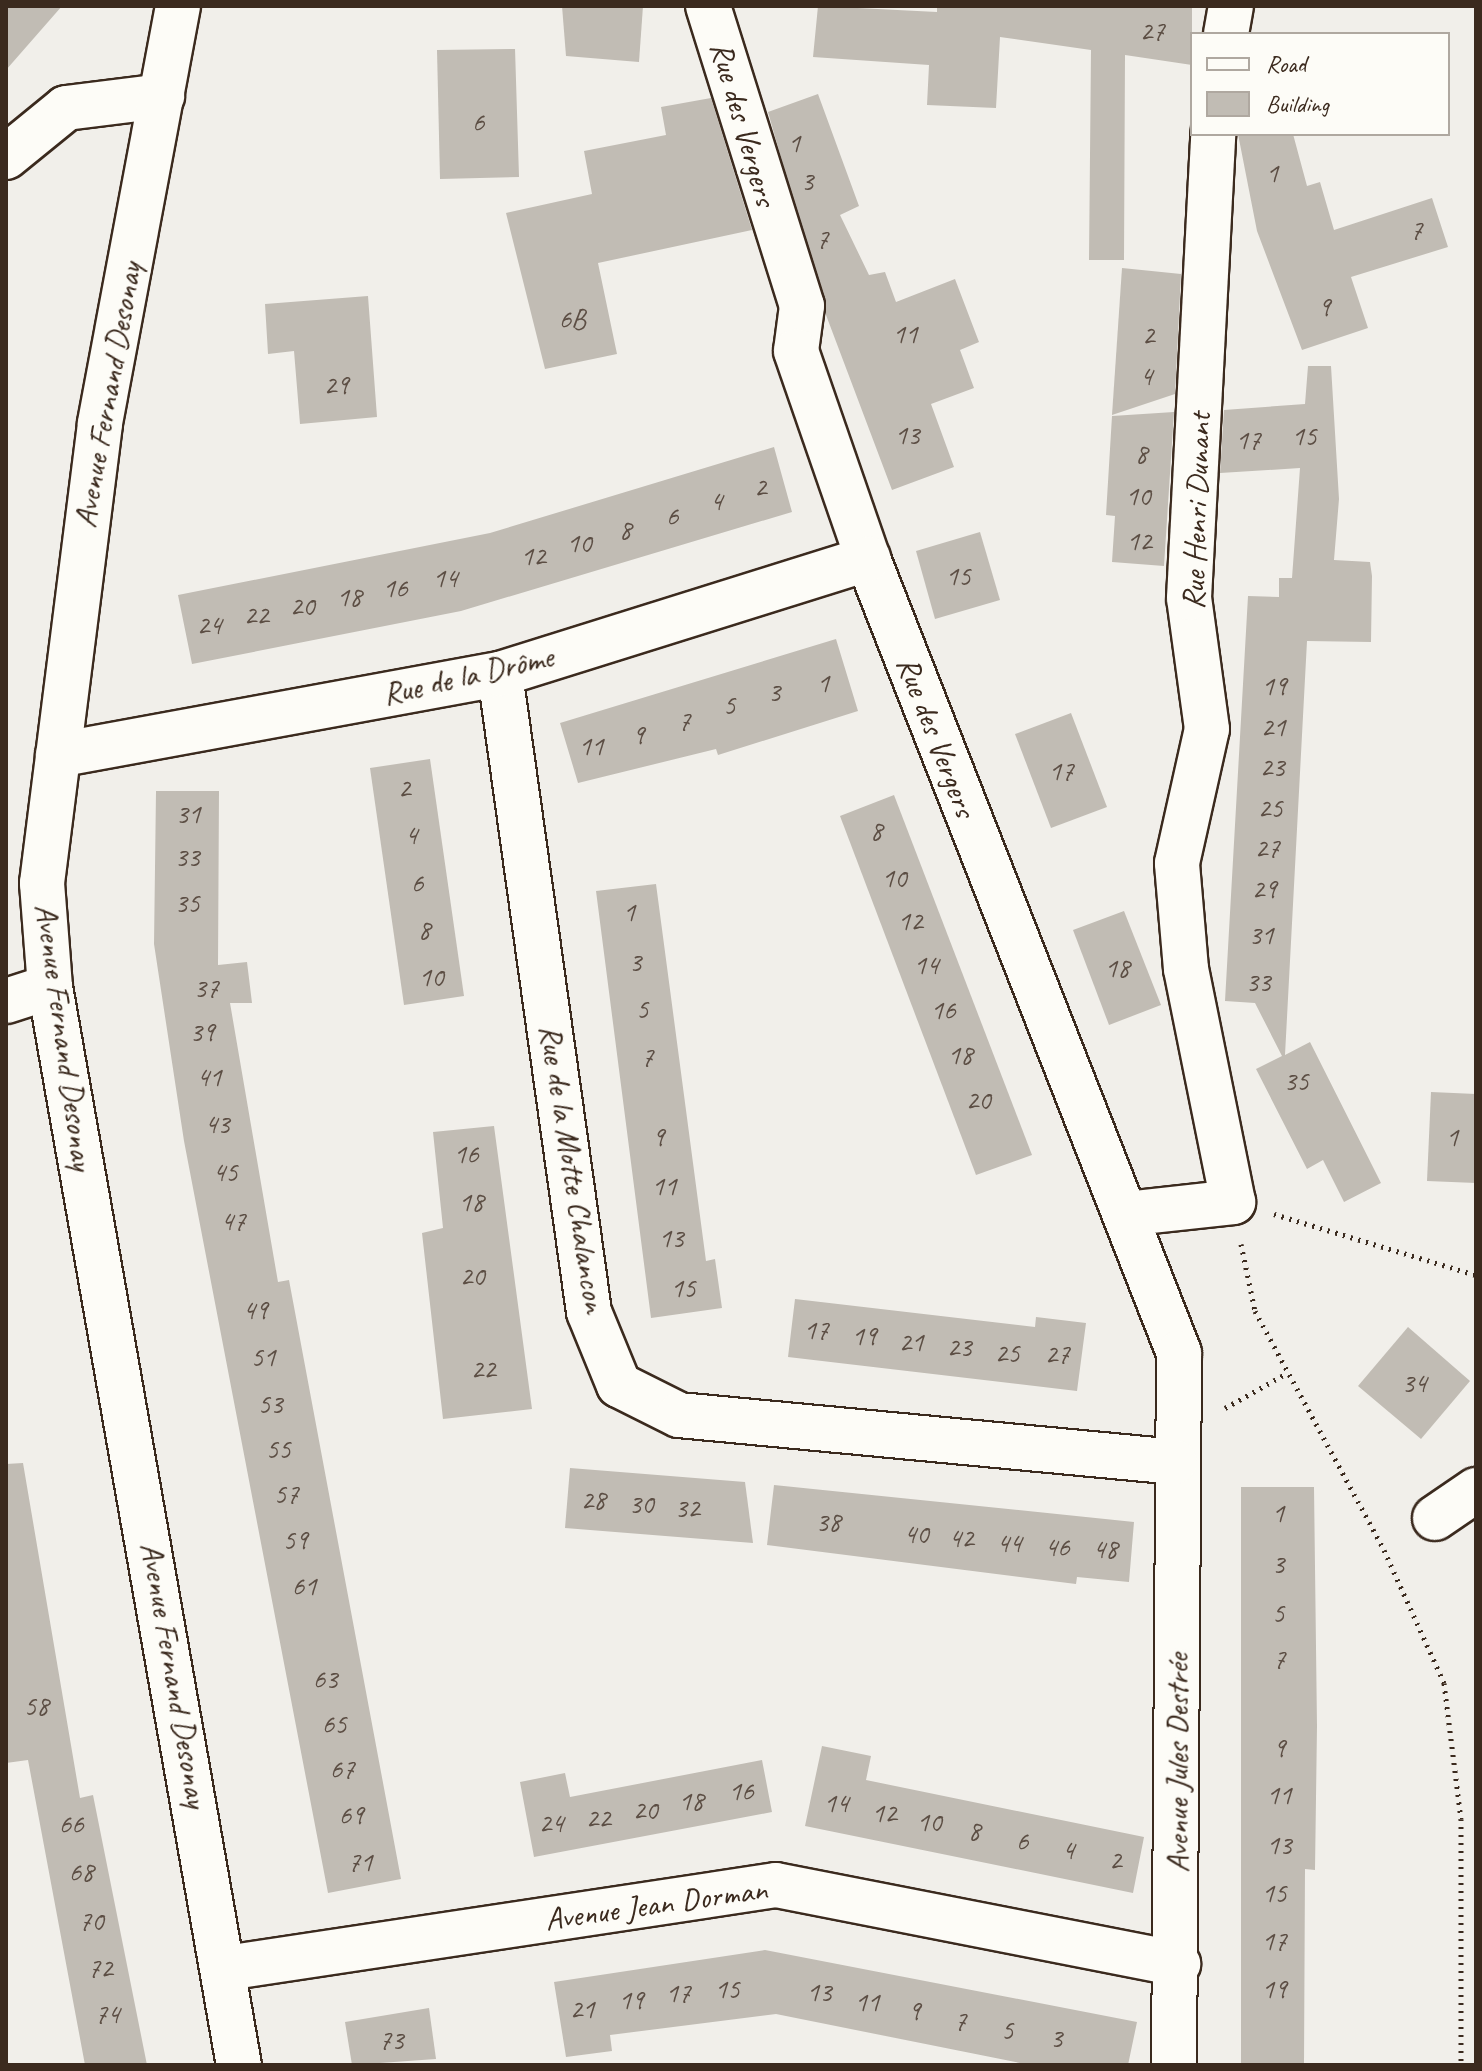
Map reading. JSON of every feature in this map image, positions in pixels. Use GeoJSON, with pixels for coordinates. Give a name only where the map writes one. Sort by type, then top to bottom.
{"type":"FeatureCollection","features":[{"type":"Feature","properties":{"kind":"street","name":"Avenue Fernand Desonay"},"geometry":{"type":"LineString","coordinates":[[178,6],[100,424],[42,883],[50,987],[226,1968],[239,2065]]}},
{"type":"Feature","properties":{"kind":"street","name":"Rue des Vergers"},"geometry":{"type":"LineString","coordinates":[[708,6],[802,306],[796,351],[868,559],[1091,1142],[1125,1214],[1179,1353],[1175,1462]]}},
{"type":"Feature","properties":{"kind":"street"},"geometry":{"type":"LineString","coordinates":[[1226,32],[1231,6]]}},
{"type":"Feature","properties":{"kind":"street"},"geometry":{"type":"LineString","coordinates":[[6,157],[66,108],[162,96]]}},
{"type":"Feature","properties":{"kind":"street","name":"Rue Henri Dunant"},"geometry":{"type":"LineString","coordinates":[[1213,136],[1189,598],[1207,729],[1177,863],[1186,969],[1233,1202]]}},
{"type":"Feature","properties":{"kind":"street","name":"Rue de la Drôme"},"geometry":{"type":"LineString","coordinates":[[58,755],[500,674],[868,559]]}},
{"type":"Feature","properties":{"kind":"street","name":"Rue de la Motte Chalancon"},"geometry":{"type":"LineString","coordinates":[[500,674],[589,1312],[619,1385],[679,1415],[1175,1462]]}},
{"type":"Feature","properties":{"kind":"street"},"geometry":{"type":"LineString","coordinates":[[6,1001],[50,987]]}},
{"type":"Feature","properties":{"kind":"street"},"geometry":{"type":"LineString","coordinates":[[1125,1214],[1233,1202]]}},
{"type":"Feature","properties":{"kind":"street","name":"Avenue Jules Destrée"},"geometry":{"type":"LineString","coordinates":[[1174,2065],[1178,1964],[1175,1462]]}},
{"type":"Feature","properties":{"kind":"street"},"geometry":{"type":"LineString","coordinates":[[1435,1518],[1476,1490]]}},
{"type":"Feature","properties":{"kind":"street","name":"Avenue Jean Dorman"},"geometry":{"type":"LineString","coordinates":[[226,1968],[776,1885],[1178,1964]]}},
{"type":"Feature","properties":{"kind":"path"},"geometry":{"type":"LineString","coordinates":[[1461,2065],[1461,1819],[1444,1683],[1384,1550],[1255,1311],[1233,1202],[1476,1275]]}},
{"type":"Feature","properties":{"kind":"building"},"geometry":{"type":"Polygon","coordinates":[[[6,6],[62,6],[6,70],[6,6]]]}},
{"type":"Feature","properties":{"kind":"building"},"geometry":{"type":"Polygon","coordinates":[[[562,6],[643,6],[639,62],[566,56],[562,6]]]}},
{"type":"Feature","properties":{"kind":"building"},"geometry":{"type":"Polygon","coordinates":[[[818,6],[937,12],[937,6],[1192,6],[1190,65],[1125,55],[1124,260],[1089,260],[1091,50],[1000,37],[996,108],[927,105],[929,65],[813,57],[818,6]]]}},
{"type":"Feature","properties":{"kind":"building"},"geometry":{"type":"Polygon","coordinates":[[[515,49],[519,177],[440,179],[437,50],[515,49]]]}},
{"type":"Feature","properties":{"kind":"building"},"geometry":{"type":"Polygon","coordinates":[[[818,94],[859,206],[840,215],[869,275],[885,272],[896,302],[955,279],[979,342],[960,350],[974,388],[931,404],[954,467],[892,490],[826,315],[768,112],[818,94]]]}},
{"type":"Feature","properties":{"kind":"building"},"geometry":{"type":"Polygon","coordinates":[[[711,98],[752,230],[598,263],[617,354],[545,369],[506,213],[592,194],[584,151],[666,135],[661,107],[711,98]]]}},
{"type":"Feature","properties":{"kind":"building"},"geometry":{"type":"Polygon","coordinates":[[[1238,136],[1294,136],[1307,186],[1320,182],[1334,230],[1432,198],[1448,247],[1351,277],[1368,328],[1302,350],[1257,231],[1238,136]]]}},
{"type":"Feature","properties":{"kind":"building"},"geometry":{"type":"Polygon","coordinates":[[[1122,268],[1181,274],[1175,394],[1112,415],[1122,268]]]}},
{"type":"Feature","properties":{"kind":"building"},"geometry":{"type":"Polygon","coordinates":[[[368,296],[377,417],[300,424],[294,351],[268,354],[265,304],[368,296]]]}},
{"type":"Feature","properties":{"kind":"building"},"geometry":{"type":"Polygon","coordinates":[[[1308,366],[1331,366],[1339,499],[1334,560],[1370,562],[1372,576],[1371,642],[1307,641],[1285,1055],[1310,1042],[1381,1183],[1344,1202],[1323,1160],[1307,1169],[1256,1069],[1282,1056],[1255,1003],[1225,1001],[1248,596],[1279,597],[1279,578],[1292,578],[1300,468],[1220,473],[1224,410],[1305,404],[1308,366]]]}},
{"type":"Feature","properties":{"kind":"building"},"geometry":{"type":"Polygon","coordinates":[[[1174,412],[1164,566],[1112,562],[1115,516],[1106,515],[1112,416],[1174,412]]]}},
{"type":"Feature","properties":{"kind":"building"},"geometry":{"type":"Polygon","coordinates":[[[774,447],[792,512],[461,611],[192,664],[178,595],[490,533],[774,447]]]}},
{"type":"Feature","properties":{"kind":"building"},"geometry":{"type":"Polygon","coordinates":[[[980,532],[1000,600],[935,619],[916,551],[980,532]]]}},
{"type":"Feature","properties":{"kind":"building"},"geometry":{"type":"Polygon","coordinates":[[[836,639],[858,711],[718,755],[716,749],[578,783],[560,723],[836,639]]]}},
{"type":"Feature","properties":{"kind":"building"},"geometry":{"type":"Polygon","coordinates":[[[1071,713],[1107,807],[1051,828],[1015,734],[1071,713]]]}},
{"type":"Feature","properties":{"kind":"building"},"geometry":{"type":"Polygon","coordinates":[[[430,759],[464,996],[404,1005],[370,768],[430,759]]]}},
{"type":"Feature","properties":{"kind":"building"},"geometry":{"type":"Polygon","coordinates":[[[156,791],[219,791],[218,965],[247,962],[252,1003],[230,1003],[278,1282],[289,1280],[401,1879],[328,1893],[184,1141],[154,944],[156,791]]]}},
{"type":"Feature","properties":{"kind":"building"},"geometry":{"type":"Polygon","coordinates":[[[894,795],[1032,1155],[976,1175],[840,816],[894,795]]]}},
{"type":"Feature","properties":{"kind":"building"},"geometry":{"type":"Polygon","coordinates":[[[656,884],[706,1261],[715,1259],[722,1308],[651,1318],[596,891],[656,884]]]}},
{"type":"Feature","properties":{"kind":"building"},"geometry":{"type":"Polygon","coordinates":[[[1124,911],[1161,1005],[1109,1025],[1073,930],[1124,911]]]}},
{"type":"Feature","properties":{"kind":"building"},"geometry":{"type":"Polygon","coordinates":[[[1431,1092],[1476,1094],[1476,1183],[1427,1181],[1431,1092]]]}},
{"type":"Feature","properties":{"kind":"building"},"geometry":{"type":"Polygon","coordinates":[[[494,1126],[532,1409],[443,1419],[422,1233],[443,1228],[433,1132],[494,1126]]]}},
{"type":"Feature","properties":{"kind":"building"},"geometry":{"type":"Polygon","coordinates":[[[795,1299],[1035,1327],[1036,1317],[1086,1323],[1077,1391],[788,1357],[795,1299]]]}},
{"type":"Feature","properties":{"kind":"building"},"geometry":{"type":"Polygon","coordinates":[[[1408,1327],[1470,1381],[1421,1439],[1358,1386],[1408,1327]]]}},
{"type":"Feature","properties":{"kind":"building"},"geometry":{"type":"Polygon","coordinates":[[[23,1463],[80,1798],[93,1795],[147,2065],[85,2065],[28,1760],[6,1763],[6,1464],[23,1463]]]}},
{"type":"Feature","properties":{"kind":"building"},"geometry":{"type":"Polygon","coordinates":[[[570,1468],[745,1482],[753,1543],[565,1528],[570,1468]]]}},
{"type":"Feature","properties":{"kind":"building"},"geometry":{"type":"Polygon","coordinates":[[[774,1485],[1134,1522],[1129,1582],[1077,1577],[1076,1584],[767,1545],[774,1485]]]}},
{"type":"Feature","properties":{"kind":"building"},"geometry":{"type":"Polygon","coordinates":[[[1241,1487],[1314,1487],[1315,1870],[1305,1869],[1304,2065],[1241,2065],[1241,1487]]]}},
{"type":"Feature","properties":{"kind":"building"},"geometry":{"type":"Polygon","coordinates":[[[822,1746],[871,1756],[866,1780],[1144,1837],[1133,1893],[805,1826],[822,1746]]]}},
{"type":"Feature","properties":{"kind":"building"},"geometry":{"type":"Polygon","coordinates":[[[762,1760],[772,1812],[534,1857],[520,1782],[565,1773],[570,1797],[762,1760]]]}},
{"type":"Feature","properties":{"kind":"building"},"geometry":{"type":"Polygon","coordinates":[[[765,1950],[1137,2022],[1128,2065],[1030,2065],[776,2014],[610,2035],[612,2051],[566,2057],[554,1982],[765,1950]]]}},
{"type":"Feature","properties":{"kind":"building"},"geometry":{"type":"Polygon","coordinates":[[[429,2008],[436,2059],[352,2065],[345,2022],[429,2008]]]}}]}
